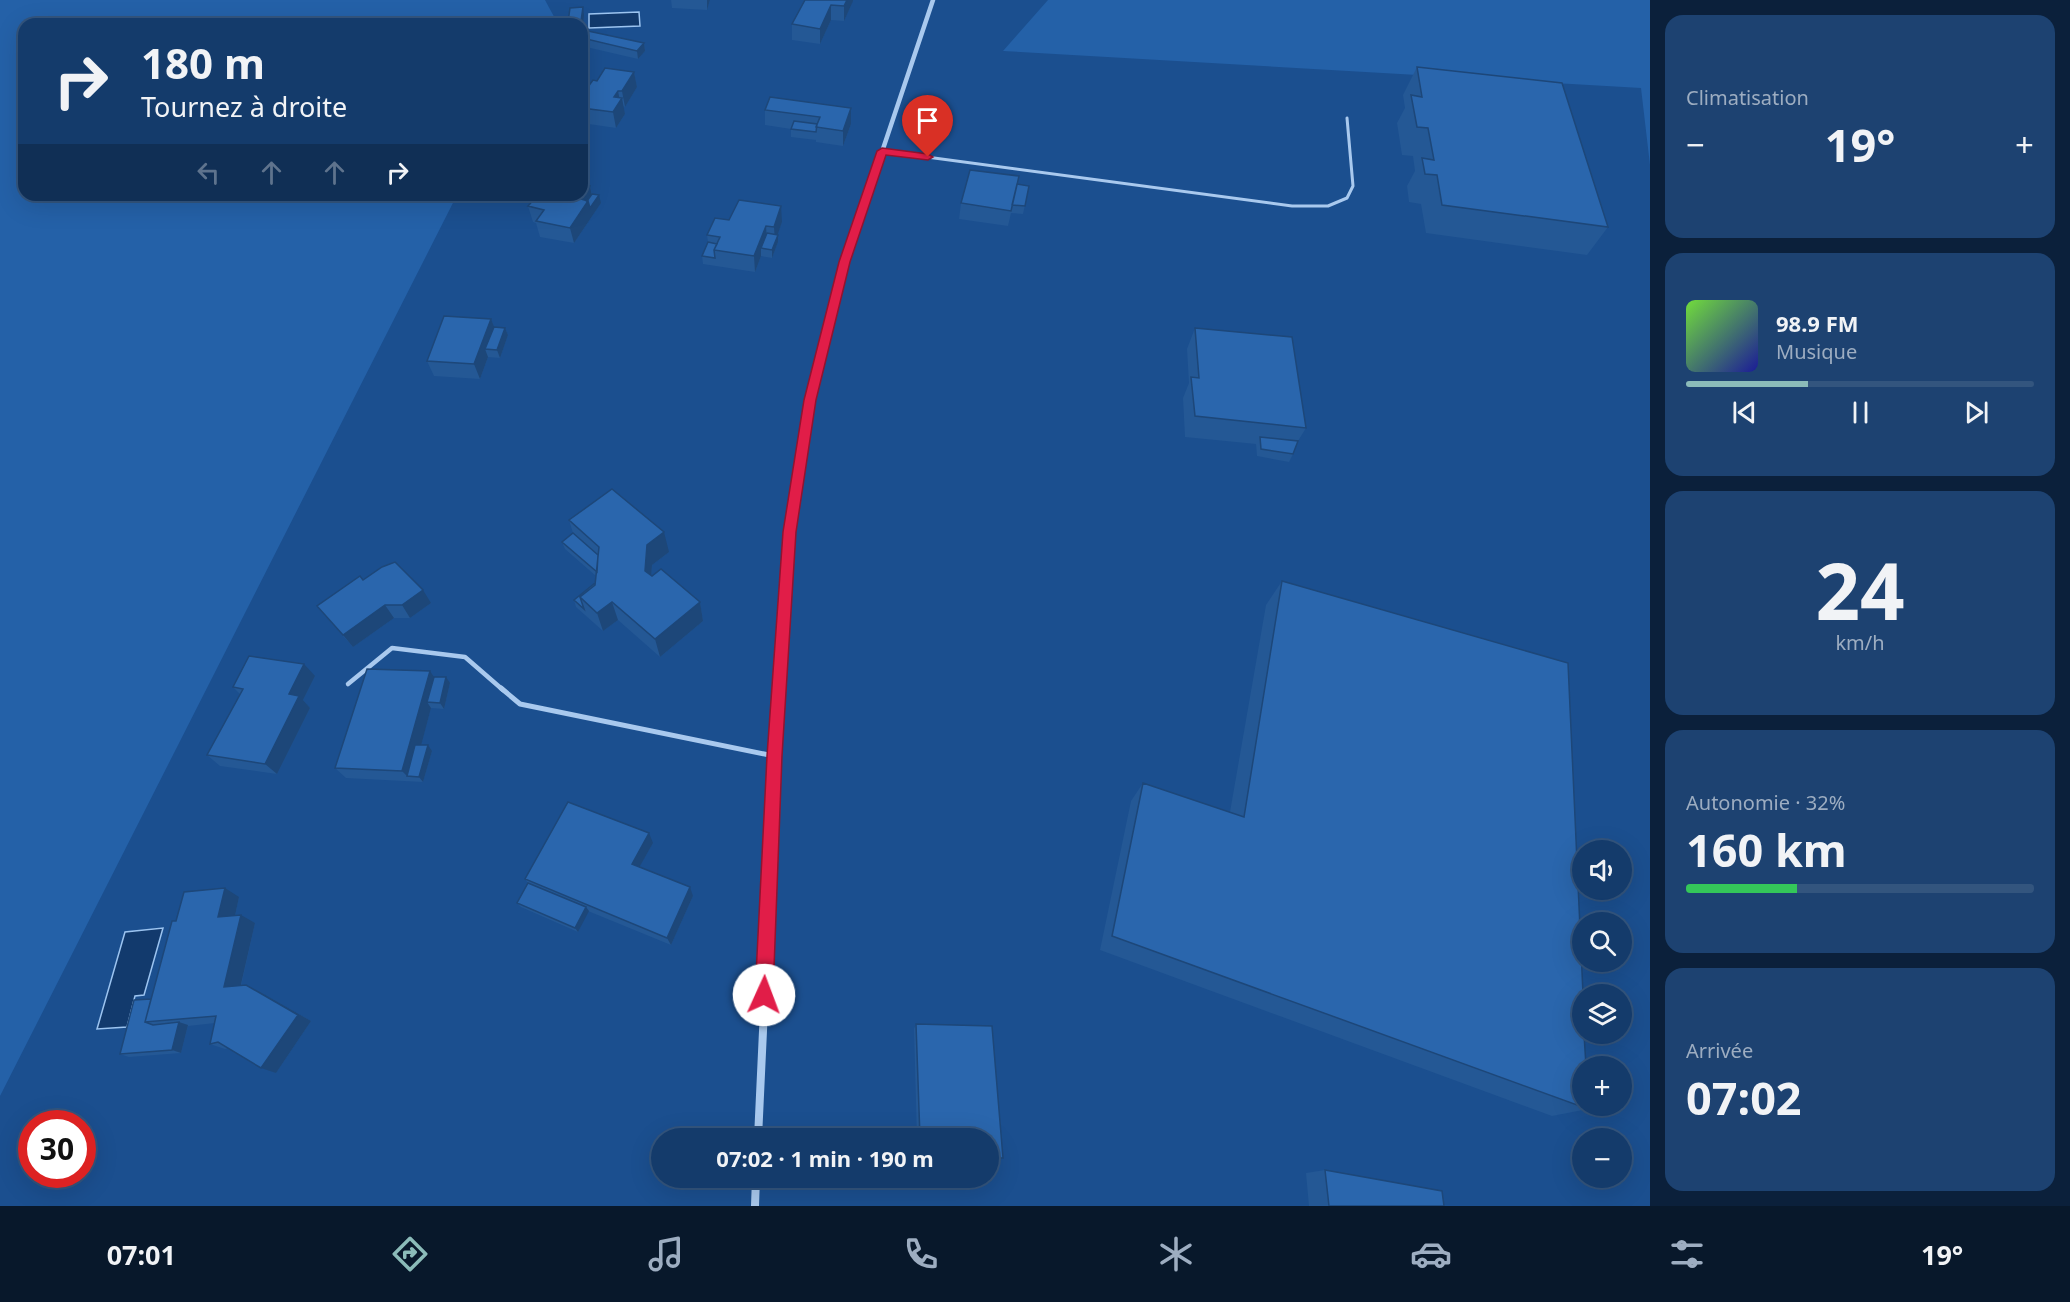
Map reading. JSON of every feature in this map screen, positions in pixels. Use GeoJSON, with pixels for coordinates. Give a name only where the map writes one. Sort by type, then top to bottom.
{"type":"FeatureCollection","features":[{"type":"Feature","properties":{"kind":"street"},"geometry":{"type":"LineString","coordinates":[[758,1128],[774,756],[790,532],[810,400],[844,262],[933,0]]}},
{"type":"Feature","properties":{"kind":"street"},"geometry":{"type":"LineString","coordinates":[[755,1206],[756,1188]]}},
{"type":"Feature","properties":{"kind":"lane"},"geometry":{"type":"LineString","coordinates":[[882,151],[1292,206],[1328,206],[1347,198],[1353,186],[1347,118]]}},
{"type":"Feature","properties":{"kind":"lane"},"geometry":{"type":"LineString","coordinates":[[348,684],[392,648],[465,657],[520,704],[774,756]]}},
{"type":"Feature","properties":{"kind":"shaded area"},"geometry":{"type":"Polygon","coordinates":[[[0,0],[545,0],[555,18],[18,18],[18,201],[454,201],[0,1096],[0,0]]]}},
{"type":"Feature","properties":{"kind":"shaded area"},"geometry":{"type":"Polygon","coordinates":[[[1048,0],[1650,0],[1650,165],[1641,88],[1003,51],[1048,0]]]}},
{"type":"Feature","properties":{"kind":"shaded area"},"geometry":{"type":"Polygon","coordinates":[[[639,12],[640,26],[589,28],[589,14],[639,12]]]}},
{"type":"Feature","properties":{"kind":"shaded area"},"geometry":{"type":"Polygon","coordinates":[[[163,928],[144,995],[135,996],[127,1027],[97,1029],[125,932],[163,928]]]}},
{"type":"Feature","properties":{"kind":"building"},"geometry":{"type":"Polygon","coordinates":[[[805,0],[847,0],[844,6],[831,5],[820,29],[792,24],[805,0]]]}},
{"type":"Feature","properties":{"kind":"building"},"geometry":{"type":"Polygon","coordinates":[[[583,7],[581,18],[569,18],[570,8],[583,7]]]}},
{"type":"Feature","properties":{"kind":"building"},"geometry":{"type":"Polygon","coordinates":[[[588,31],[644,43],[637,51],[588,39],[588,31]]]}},
{"type":"Feature","properties":{"kind":"building"},"geometry":{"type":"Polygon","coordinates":[[[1417,67],[1562,83],[1608,227],[1442,205],[1437,175],[1425,174],[1422,158],[1434,160],[1428,128],[1417,127],[1411,95],[1422,97],[1417,67]]]}},
{"type":"Feature","properties":{"kind":"building"},"geometry":{"type":"Polygon","coordinates":[[[605,68],[634,72],[622,91],[618,91],[614,97],[622,98],[613,112],[588,109],[588,87],[593,80],[597,81],[605,68]]]}},
{"type":"Feature","properties":{"kind":"building"},"geometry":{"type":"Polygon","coordinates":[[[770,97],[851,108],[843,131],[816,127],[820,117],[765,110],[770,97]]]}},
{"type":"Feature","properties":{"kind":"building"},"geometry":{"type":"Polygon","coordinates":[[[794,121],[817,124],[816,132],[791,129],[794,121]]]}},
{"type":"Feature","properties":{"kind":"building"},"geometry":{"type":"Polygon","coordinates":[[[970,170],[1019,176],[1011,211],[961,203],[970,170]]]}},
{"type":"Feature","properties":{"kind":"building"},"geometry":{"type":"Polygon","coordinates":[[[1017,184],[1029,186],[1025,206],[1012,205],[1017,184]]]}},
{"type":"Feature","properties":{"kind":"building"},"geometry":{"type":"Polygon","coordinates":[[[592,194],[599,195],[590,208],[588,200],[592,194]]]}},
{"type":"Feature","properties":{"kind":"building"},"geometry":{"type":"Polygon","coordinates":[[[739,200],[781,206],[774,227],[766,226],[754,256],[714,250],[720,237],[707,235],[715,218],[729,220],[739,200]]]}},
{"type":"Feature","properties":{"kind":"building"},"geometry":{"type":"Polygon","coordinates":[[[533,201],[588,201],[570,228],[536,221],[544,210],[528,206],[533,201]]]}},
{"type":"Feature","properties":{"kind":"building"},"geometry":{"type":"Polygon","coordinates":[[[767,233],[778,235],[772,250],[761,248],[767,233]]]}},
{"type":"Feature","properties":{"kind":"building"},"geometry":{"type":"Polygon","coordinates":[[[708,242],[717,244],[714,250],[715,258],[702,256],[708,242]]]}},
{"type":"Feature","properties":{"kind":"building"},"geometry":{"type":"Polygon","coordinates":[[[444,316],[491,319],[474,364],[427,361],[444,316]]]}},
{"type":"Feature","properties":{"kind":"building"},"geometry":{"type":"Polygon","coordinates":[[[494,327],[505,328],[497,350],[485,349],[494,327]]]}},
{"type":"Feature","properties":{"kind":"building"},"geometry":{"type":"Polygon","coordinates":[[[1195,328],[1292,337],[1306,428],[1195,416],[1191,377],[1199,378],[1195,328]]]}},
{"type":"Feature","properties":{"kind":"building"},"geometry":{"type":"Polygon","coordinates":[[[1260,437],[1298,441],[1293,454],[1261,449],[1260,437]]]}},
{"type":"Feature","properties":{"kind":"building"},"geometry":{"type":"Polygon","coordinates":[[[612,489],[664,532],[647,545],[645,571],[652,576],[661,569],[700,602],[655,639],[612,602],[597,613],[580,597],[595,585],[599,547],[569,520],[612,489]]]}},
{"type":"Feature","properties":{"kind":"building"},"geometry":{"type":"Polygon","coordinates":[[[573,533],[598,555],[597,572],[562,542],[573,533]]]}},
{"type":"Feature","properties":{"kind":"building"},"geometry":{"type":"Polygon","coordinates":[[[395,562],[423,590],[402,605],[385,605],[343,635],[317,606],[360,576],[363,580],[382,567],[395,562]]]}},
{"type":"Feature","properties":{"kind":"building"},"geometry":{"type":"Polygon","coordinates":[[[1282,581],[1568,663],[1576,840],[1572,840],[1572,900],[1579,900],[1579,912],[1572,912],[1572,972],[1582,972],[1583,984],[1572,984],[1572,1044],[1585,1044],[1585,1056],[1572,1056],[1572,1103],[1112,936],[1143,783],[1244,817],[1282,581]]]}},
{"type":"Feature","properties":{"kind":"building"},"geometry":{"type":"Polygon","coordinates":[[[595,583],[580,597],[584,609],[574,600],[595,583]]]}},
{"type":"Feature","properties":{"kind":"building"},"geometry":{"type":"Polygon","coordinates":[[[249,656],[304,664],[289,694],[299,696],[265,764],[207,755],[243,689],[233,687],[249,656]]]}},
{"type":"Feature","properties":{"kind":"building"},"geometry":{"type":"Polygon","coordinates":[[[367,669],[430,671],[402,771],[335,768],[367,669]]]}},
{"type":"Feature","properties":{"kind":"building"},"geometry":{"type":"Polygon","coordinates":[[[434,677],[446,677],[440,703],[427,702],[434,677]]]}},
{"type":"Feature","properties":{"kind":"building"},"geometry":{"type":"Polygon","coordinates":[[[415,745],[428,745],[419,777],[407,776],[415,745]]]}},
{"type":"Feature","properties":{"kind":"building"},"geometry":{"type":"Polygon","coordinates":[[[568,802],[649,833],[632,864],[690,887],[667,938],[525,879],[568,802]]]}},
{"type":"Feature","properties":{"kind":"building"},"geometry":{"type":"Polygon","coordinates":[[[528,883],[586,907],[575,928],[517,903],[528,883]]]}},
{"type":"Feature","properties":{"kind":"building"},"geometry":{"type":"Polygon","coordinates":[[[225,888],[218,917],[241,915],[224,987],[246,985],[298,1015],[261,1068],[218,1042],[210,1044],[216,1016],[145,1022],[172,921],[176,921],[184,892],[225,888]]]}},
{"type":"Feature","properties":{"kind":"building"},"geometry":{"type":"Polygon","coordinates":[[[151,999],[145,1022],[153,1025],[179,1022],[172,1050],[120,1054],[134,1000],[151,999]]]}},
{"type":"Feature","properties":{"kind":"building"},"geometry":{"type":"Polygon","coordinates":[[[916,1024],[992,1026],[1003,1158],[999,1158],[999,1128],[920,1128],[916,1024]]]}},
{"type":"Feature","properties":{"kind":"building"},"geometry":{"type":"Polygon","coordinates":[[[1325,1170],[1442,1191],[1444,1206],[1329,1206],[1325,1170]]]}},
{"type":"Feature","properties":{"kind":"route"},"geometry":{"type":"LineString","coordinates":[[764,995],[774,756],[790,532],[810,400],[844,262],[882,151],[928,157]]}}]}
